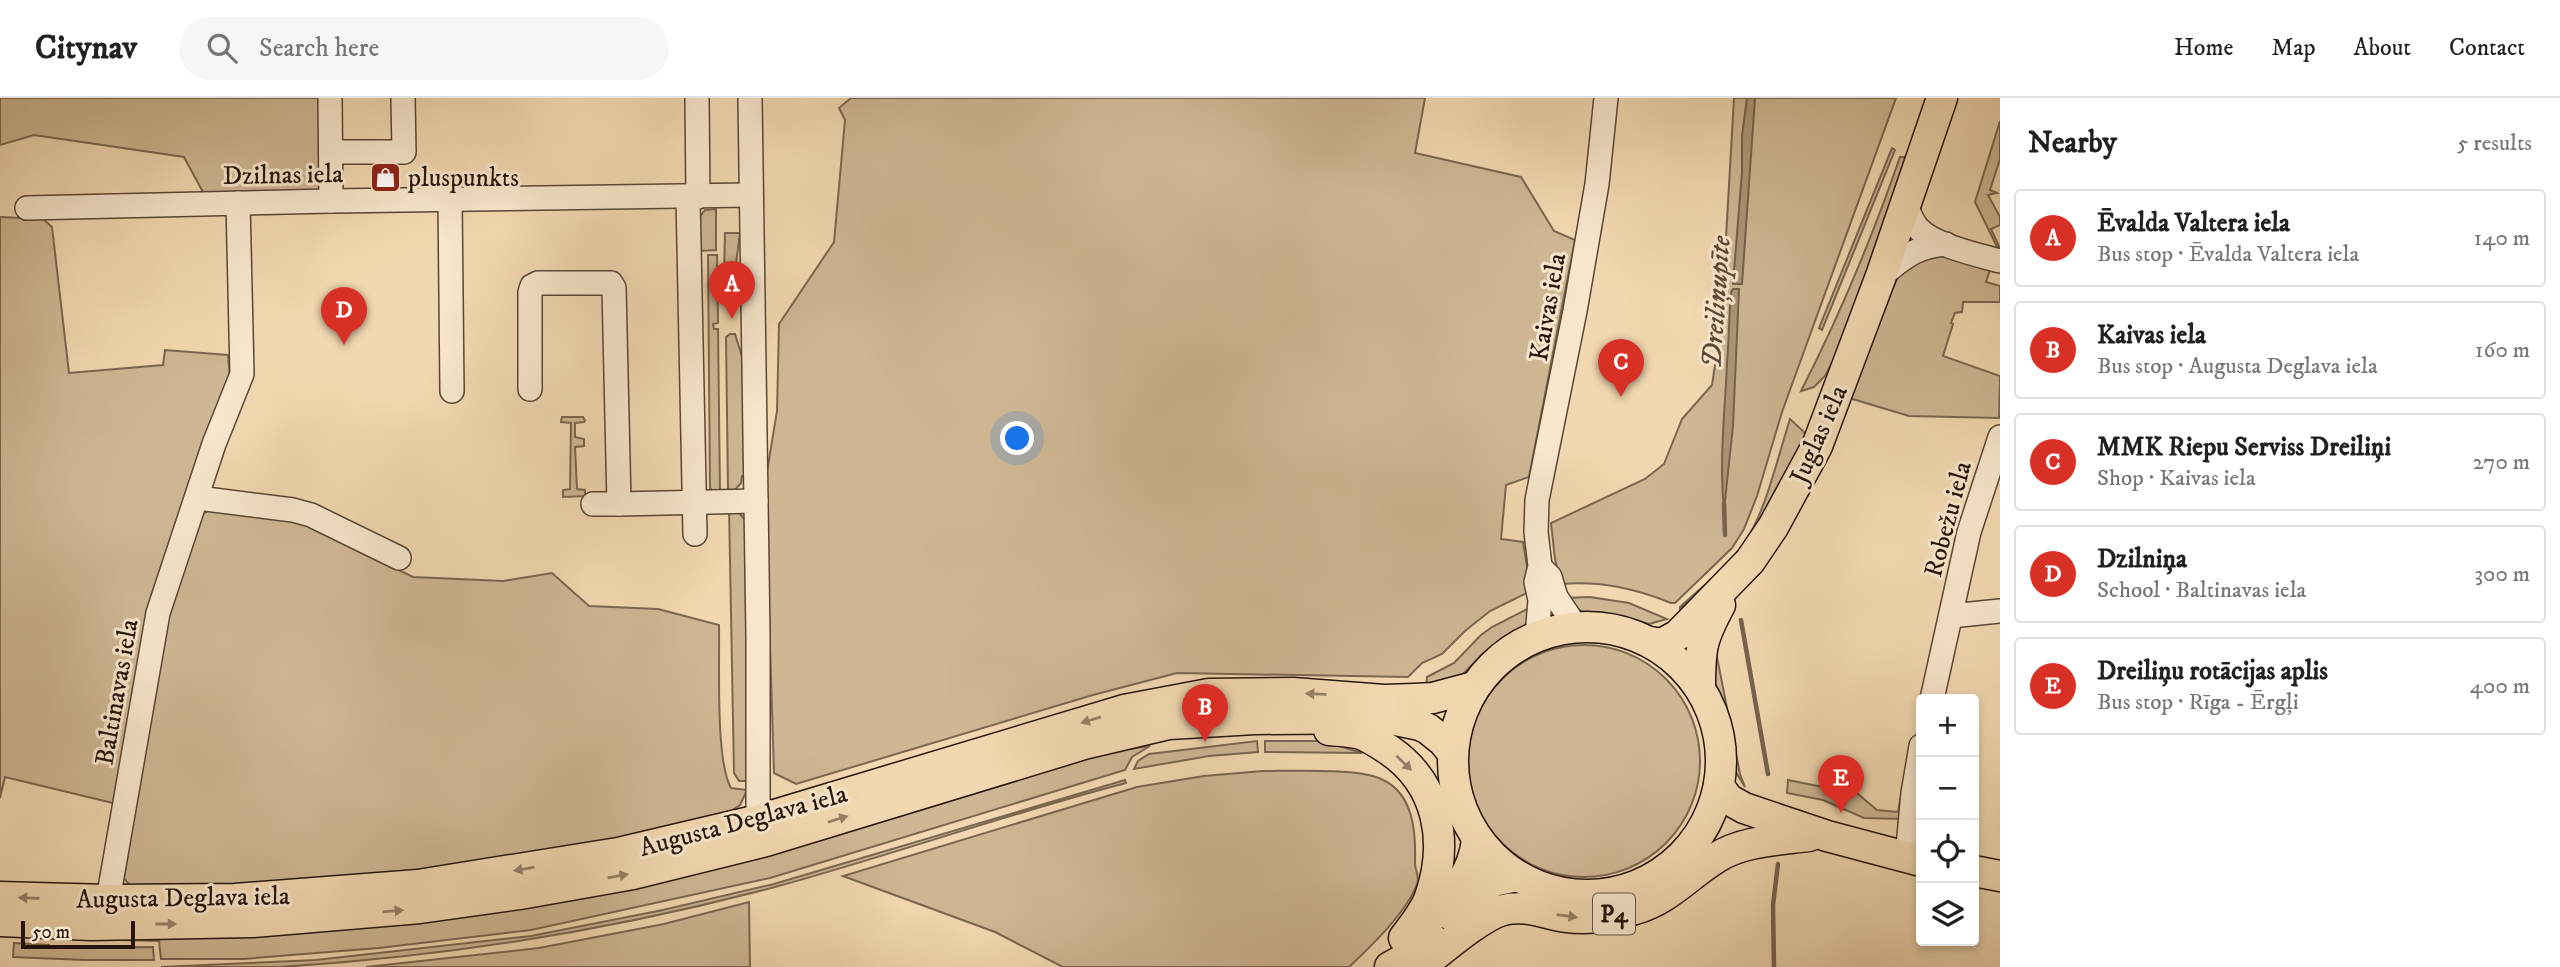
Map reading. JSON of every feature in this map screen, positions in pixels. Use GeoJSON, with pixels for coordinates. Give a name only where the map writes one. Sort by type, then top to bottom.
{"type":"FeatureCollection","features":[{"type":"Feature","properties":{"kind":"main road","name":"Juglas iela"},"geometry":{"type":"LineString","coordinates":[[1640,638],[1662,629],[1733,580],[1751,561],[1773,527],[1812,457],[1881,276],[1942,98]]}},
{"type":"Feature","properties":{"kind":"main road","name":"Juglas iela"},"geometry":{"type":"LineString","coordinates":[[1700,688],[1700,656],[1704,634],[1733,580]]}},
{"type":"Feature","properties":{"kind":"main road","name":"P4"},"geometry":{"type":"LineString","coordinates":[[1594,626],[1640,638],[1678,662],[1700,688],[1717,724],[1720,775],[1706,824],[1679,859],[1660,874],[1639,885],[1591,895],[1567,894],[1530,882],[1495,860],[1476,839],[1459,805],[1452,763],[1456,727],[1474,687],[1502,657],[1537,636],[1576,627],[1594,626]]}},
{"type":"Feature","properties":{"kind":"main road","name":"Augusta Deglava iela"},"geometry":{"type":"LineString","coordinates":[[0,897],[235,899],[418,885],[618,853],[758,820],[1124,710],[1209,694],[1293,693],[1384,700],[1433,698],[1474,687]]}},
{"type":"Feature","properties":{"kind":"main road","name":"Augusta Deglava iela"},"geometry":{"type":"LineString","coordinates":[[0,921],[91,925],[253,922],[420,908],[520,894],[633,874],[766,841],[1084,744],[1169,724],[1230,720],[1352,719],[1393,729],[1415,738],[1452,763]]}},
{"type":"Feature","properties":{"kind":"main road"},"geometry":{"type":"LineString","coordinates":[[1298,720],[1324,730],[1360,734],[1377,742],[1401,758],[1422,781],[1431,799],[1440,834],[1435,879],[1415,952]]}},
{"type":"Feature","properties":{"kind":"main road","name":"P4"},"geometry":{"type":"LineString","coordinates":[[1720,775],[1745,794],[1794,813],[1818,836]]}},
{"type":"Feature","properties":{"kind":"main road","name":"P4"},"geometry":{"type":"LineString","coordinates":[[1695,841],[1764,825],[1914,859]]}},
{"type":"Feature","properties":{"kind":"main road","name":"P4"},"geometry":{"type":"LineString","coordinates":[[1390,967],[1415,952],[1505,910],[1520,908],[1567,917],[1590,918],[1615,914],[1654,902],[1717,857],[1732,850],[1752,844],[1818,836]]}},
{"type":"Feature","properties":{"kind":"main road","name":"P4"},"geometry":{"type":"LineString","coordinates":[[1415,952],[1436,913],[1456,892],[1475,857],[1476,839]]}},
{"type":"Feature","properties":{"kind":"main road"},"geometry":{"type":"LineString","coordinates":[[1979,872],[2000,876]]}},
{"type":"Feature","properties":{"kind":"main road","name":"P4"},"geometry":{"type":"LineString","coordinates":[[1415,952],[1465,902],[1493,881],[1530,882]]}},
{"type":"Feature","properties":{"kind":"street"},"geometry":{"type":"LineString","coordinates":[[330,98],[331,201]]}},
{"type":"Feature","properties":{"kind":"street"},"geometry":{"type":"LineString","coordinates":[[331,152],[404,152],[403,98]]}},
{"type":"Feature","properties":{"kind":"street"},"geometry":{"type":"LineString","coordinates":[[695,534],[693,197],[697,98]]}},
{"type":"Feature","properties":{"kind":"street"},"geometry":{"type":"LineString","coordinates":[[750,98],[758,820]]}},
{"type":"Feature","properties":{"kind":"street","name":"Kaivas iela"},"geometry":{"type":"LineString","coordinates":[[1537,636],[1540,600],[1536,582],[1540,566],[1536,533],[1537,500],[1597,184],[1606,98]]}},
{"type":"Feature","properties":{"kind":"street","name":"Dzilnas iela"},"geometry":{"type":"LineString","coordinates":[[27,208],[750,195]]}},
{"type":"Feature","properties":{"kind":"street"},"geometry":{"type":"LineString","coordinates":[[450,199],[452,391]]}},
{"type":"Feature","properties":{"kind":"street"},"geometry":{"type":"LineString","coordinates":[[1906,202],[1910,216],[1919,229],[1946,244],[2000,261]]}},
{"type":"Feature","properties":{"kind":"street","name":"Baltinavas iela"},"geometry":{"type":"LineString","coordinates":[[108,900],[158,612],[214,444],[242,374],[238,203]]}},
{"type":"Feature","properties":{"kind":"street"},"geometry":{"type":"LineString","coordinates":[[1881,276],[1913,251],[1925,246],[1946,244]]}},
{"type":"Feature","properties":{"kind":"street"},"geometry":{"type":"LineString","coordinates":[[530,388],[532,286],[538,283],[611,283],[614,288],[619,504]]}},
{"type":"Feature","properties":{"kind":"street","name":"Robežu iela"},"geometry":{"type":"LineString","coordinates":[[1932,694],[1969,532],[2000,436]]}},
{"type":"Feature","properties":{"kind":"street"},"geometry":{"type":"LineString","coordinates":[[198,498],[293,510],[311,515],[400,558]]}},
{"type":"Feature","properties":{"kind":"street"},"geometry":{"type":"LineString","coordinates":[[593,504],[755,501]]}},
{"type":"Feature","properties":{"kind":"street","name":"Kaivas iela"},"geometry":{"type":"LineString","coordinates":[[1540,566],[1550,577],[1556,597],[1576,627]]}},
{"type":"Feature","properties":{"kind":"street","name":"Robežu iela"},"geometry":{"type":"LineString","coordinates":[[1951,616],[2000,611]]}},
{"type":"Feature","properties":{"kind":"street"},"geometry":{"type":"LineString","coordinates":[[1914,859],[1913,793],[1919,757]]}},
{"type":"Feature","properties":{"kind":"shaded area"},"geometry":{"type":"Polygon","coordinates":[[[0,98],[320,98],[321,190],[204,194],[184,157],[34,135],[0,145],[0,98]]]}},
{"type":"Feature","properties":{"kind":"shaded area"},"geometry":{"type":"Polygon","coordinates":[[[851,98],[1425,98],[1415,153],[1521,177],[1554,231],[1575,240],[1529,477],[1506,485],[1501,539],[1523,542],[1531,591],[1490,611],[1442,654],[1422,663],[1408,677],[1177,673],[1093,695],[796,784],[774,773],[765,484],[777,411],[779,324],[834,242],[845,120],[839,108],[851,98]]]}},
{"type":"Feature","properties":{"kind":"shaded area"},"geometry":{"type":"Polygon","coordinates":[[[1734,98],[1896,98],[1782,412],[1757,496],[1744,529],[1732,548],[1675,603],[1617,587],[1561,584],[1551,523],[1645,479],[1664,464],[1682,419],[1712,385],[1721,325],[1734,98]]]}},
{"type":"Feature","properties":{"kind":"shaded area","name":"Dreiliņupīte"},"geometry":{"type":"Polygon","coordinates":[[[1747,98],[1755,98],[1742,284],[1733,284],[1742,172],[1742,136],[1747,98]]]}},
{"type":"Feature","properties":{"kind":"shaded area"},"geometry":{"type":"Polygon","coordinates":[[[2000,121],[2000,159],[1990,190],[1997,193],[1988,195],[2000,217],[2000,225],[1991,229],[2000,248],[1997,247],[1975,202],[2000,121]]]}},
{"type":"Feature","properties":{"kind":"shaded area"},"geometry":{"type":"Polygon","coordinates":[[[1892,148],[1895,150],[1822,330],[1819,328],[1892,148]]]}},
{"type":"Feature","properties":{"kind":"shaded area"},"geometry":{"type":"Polygon","coordinates":[[[1900,157],[1905,157],[1896,200],[1858,314],[1825,376],[1814,387],[1801,391],[1855,276],[1900,157]]]}},
{"type":"Feature","properties":{"kind":"shaded area"},"geometry":{"type":"Polygon","coordinates":[[[716,209],[716,250],[699,251],[699,218],[705,210],[716,209]]]}},
{"type":"Feature","properties":{"kind":"shaded area"},"geometry":{"type":"Polygon","coordinates":[[[0,217],[43,219],[52,227],[69,373],[163,365],[165,350],[228,355],[230,378],[117,804],[5,777],[0,798],[0,217]]]}},
{"type":"Feature","properties":{"kind":"shaded area"},"geometry":{"type":"Polygon","coordinates":[[[725,233],[740,233],[734,279],[724,276],[725,233]]]}},
{"type":"Feature","properties":{"kind":"shaded area"},"geometry":{"type":"Polygon","coordinates":[[[1931,251],[1990,270],[1986,282],[2000,286],[2000,302],[1963,302],[1962,312],[1955,313],[1951,323],[1953,324],[1943,356],[2000,376],[1999,418],[1909,416],[1846,397],[1899,274],[1931,251]]]}},
{"type":"Feature","properties":{"kind":"shaded area"},"geometry":{"type":"Polygon","coordinates":[[[708,255],[717,255],[718,323],[713,324],[714,329],[718,329],[720,492],[710,488],[708,255]]]}},
{"type":"Feature","properties":{"kind":"shaded area"},"geometry":{"type":"Polygon","coordinates":[[[1733,289],[1739,289],[1733,426],[1724,510],[1723,436],[1730,301],[1733,289]]]}},
{"type":"Feature","properties":{"kind":"shaded area"},"geometry":{"type":"Polygon","coordinates":[[[735,334],[743,360],[745,476],[742,476],[741,483],[735,490],[728,490],[726,337],[735,334]]]}},
{"type":"Feature","properties":{"kind":"shaded area"},"geometry":{"type":"Polygon","coordinates":[[[562,417],[583,417],[585,420],[575,423],[575,437],[584,439],[584,446],[575,447],[577,489],[585,490],[585,496],[563,497],[563,490],[570,489],[571,423],[561,422],[562,417]]]}},
{"type":"Feature","properties":{"kind":"shaded area"},"geometry":{"type":"Polygon","coordinates":[[[1790,419],[1804,432],[1807,439],[1785,490],[1727,567],[1680,609],[1731,560],[1745,542],[1765,499],[1790,419]]]}},
{"type":"Feature","properties":{"kind":"shaded area"},"geometry":{"type":"Polygon","coordinates":[[[215,506],[290,517],[413,577],[503,581],[552,573],[589,606],[658,609],[719,625],[720,734],[726,774],[731,788],[747,790],[740,805],[721,818],[572,849],[452,869],[298,884],[130,886],[124,878],[166,610],[200,516],[215,506]]]}},
{"type":"Feature","properties":{"kind":"shaded area"},"geometry":{"type":"Polygon","coordinates":[[[729,507],[736,509],[745,520],[748,781],[739,781],[734,773],[729,507]]]}},
{"type":"Feature","properties":{"kind":"shaded area"},"geometry":{"type":"Polygon","coordinates":[[[1590,597],[1629,603],[1667,619],[1649,624],[1584,612],[1565,598],[1590,597]]]}},
{"type":"Feature","properties":{"kind":"shaded area"},"geometry":{"type":"Polygon","coordinates":[[[1535,605],[1525,626],[1485,652],[1457,680],[1426,691],[1427,677],[1454,663],[1492,627],[1535,605]]]}},
{"type":"Feature","properties":{"kind":"shaded area"},"geometry":{"type":"Polygon","coordinates":[[[1573,645],[1595,645],[1639,658],[1658,671],[1674,687],[1687,706],[1695,727],[1700,761],[1698,784],[1687,816],[1674,835],[1658,851],[1639,864],[1618,872],[1595,877],[1573,877],[1529,864],[1510,851],[1494,835],[1481,816],[1473,795],[1468,772],[1468,750],[1481,706],[1494,687],[1510,671],[1529,658],[1550,650],[1573,645]]]}},
{"type":"Feature","properties":{"kind":"shaded area"},"geometry":{"type":"Polygon","coordinates":[[[1715,647],[1740,774],[1745,787],[1735,771],[1730,726],[1712,683],[1715,647]]]}},
{"type":"Feature","properties":{"kind":"shaded area"},"geometry":{"type":"Polygon","coordinates":[[[1257,741],[1258,752],[1209,756],[1134,769],[1138,761],[1149,754],[1257,741]]]}},
{"type":"Feature","properties":{"kind":"shaded area"},"geometry":{"type":"Polygon","coordinates":[[[1265,741],[1323,741],[1362,753],[1265,752],[1265,741]]]}},
{"type":"Feature","properties":{"kind":"shaded area"},"geometry":{"type":"Polygon","coordinates":[[[1150,746],[1132,757],[1125,770],[770,878],[531,930],[379,948],[243,959],[161,959],[159,941],[124,940],[1081,756],[1150,746]]]}},
{"type":"Feature","properties":{"kind":"shaded area"},"geometry":{"type":"Polygon","coordinates":[[[1263,771],[1324,771],[1370,775],[1392,785],[1407,804],[1415,839],[1417,884],[1397,917],[1349,967],[1063,967],[995,932],[843,876],[1137,787],[1204,776],[1263,771]]]}},
{"type":"Feature","properties":{"kind":"shaded area"},"geometry":{"type":"Polygon","coordinates":[[[1125,780],[1126,783],[775,887],[591,929],[466,949],[341,962],[278,967],[161,967],[316,960],[531,936],[663,910],[774,884],[1125,780]]]}},
{"type":"Feature","properties":{"kind":"shaded area"},"geometry":{"type":"Polygon","coordinates":[[[1788,780],[1858,794],[1877,810],[1898,812],[1900,800],[1904,800],[1904,819],[1864,818],[1823,800],[1787,793],[1788,780]]]}},
{"type":"Feature","properties":{"kind":"shaded area"},"geometry":{"type":"Polygon","coordinates":[[[749,902],[750,967],[366,967],[539,948],[664,924],[749,902]]]}},
{"type":"Feature","properties":{"kind":"shaded area"},"geometry":{"type":"Polygon","coordinates":[[[14,943],[49,945],[49,948],[153,947],[154,960],[13,957],[14,943]]]}},
{"type":"Feature","properties":{"kind":"waterway"},"geometry":{"type":"LineString","coordinates":[[1724,504],[1725,535]]}},
{"type":"Feature","properties":{"kind":"waterway"},"geometry":{"type":"LineString","coordinates":[[1741,620],[1768,774]]}},
{"type":"Feature","properties":{"kind":"waterway"},"geometry":{"type":"LineString","coordinates":[[1774,967],[1773,905],[1778,864]]}},
{"type":"Feature","properties":{"kind":"place","name":"pluspunkts"},"geometry":{"type":"Point","coordinates":[385,177]}},
{"type":"Feature","properties":{"kind":"place","name":"Ēvalda Valtera iela"},"geometry":{"type":"Point","coordinates":[732,319]}},
{"type":"Feature","properties":{"kind":"place","name":"Dzilniņa"},"geometry":{"type":"Point","coordinates":[344,345]}},
{"type":"Feature","properties":{"kind":"place","name":"MMK Riepu Serviss Dreiliņi"},"geometry":{"type":"Point","coordinates":[1621,397]}},
{"type":"Feature","properties":{"kind":"place","name":"Kaivas iela"},"geometry":{"type":"Point","coordinates":[1205,742]}},
{"type":"Feature","properties":{"kind":"place","name":"Dreiliņu rotācijas aplis"},"geometry":{"type":"Point","coordinates":[1841,813]}}]}
